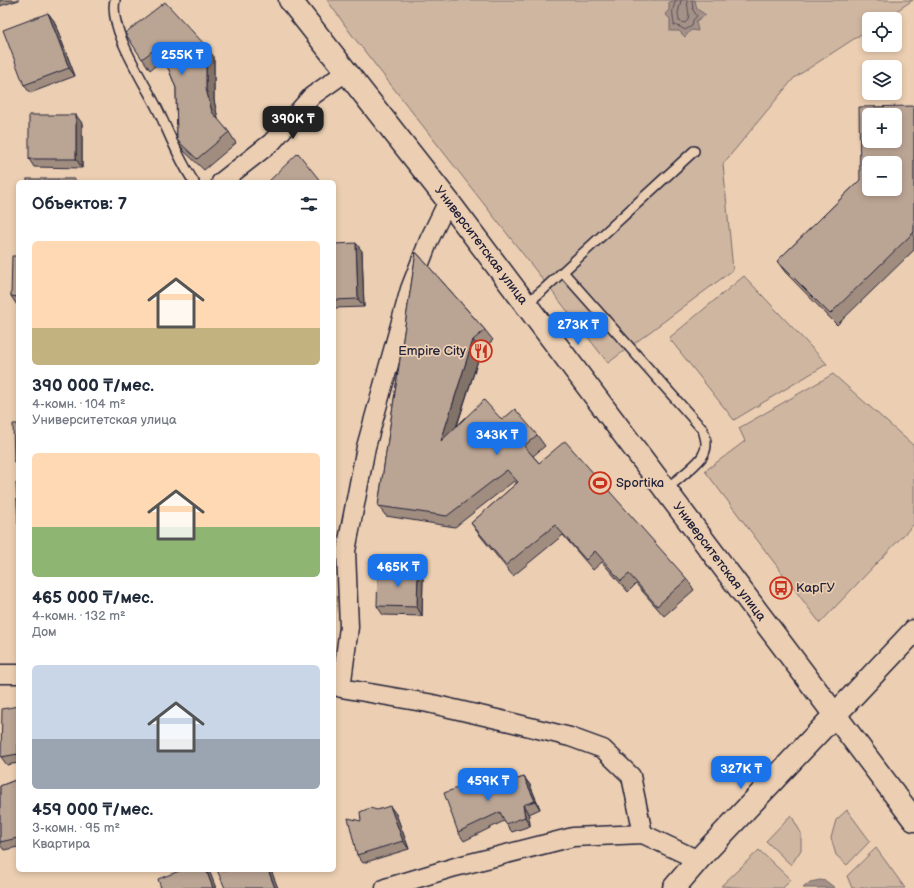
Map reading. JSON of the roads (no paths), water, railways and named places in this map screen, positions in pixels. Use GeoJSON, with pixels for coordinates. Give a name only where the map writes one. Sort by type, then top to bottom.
{"type":"FeatureCollection","features":[{"type":"Feature","properties":{"kind":"main road","name":"Университетская улица"},"geometry":{"type":"LineString","coordinates":[[290,0],[448,201],[914,820]]}},
{"type":"Feature","properties":{"kind":"main road"},"geometry":{"type":"LineString","coordinates":[[674,888],[698,860],[914,631]]}},
{"type":"Feature","properties":{"kind":"street"},"geometry":{"type":"LineString","coordinates":[[224,180],[272,142],[312,96],[346,72]]}},
{"type":"Feature","properties":{"kind":"street"},"geometry":{"type":"LineString","coordinates":[[448,201],[429,240],[410,289],[366,448],[346,551],[349,627],[338,688],[428,703],[472,713],[570,737],[603,749],[631,776],[643,834]]}},
{"type":"Feature","properties":{"kind":"street"},"geometry":{"type":"LineString","coordinates":[[0,674],[16,674]]}},
{"type":"Feature","properties":{"kind":"street"},"geometry":{"type":"LineString","coordinates":[[385,888],[454,867],[573,837],[643,834],[698,860]]}},
{"type":"Feature","properties":{"kind":"lane"},"geometry":{"type":"LineString","coordinates":[[114,0],[113,6],[122,39],[158,109],[183,166],[193,180]]}},
{"type":"Feature","properties":{"kind":"lane"},"geometry":{"type":"LineString","coordinates":[[526,304],[563,272],[694,151]]}},
{"type":"Feature","properties":{"kind":"lane"},"geometry":{"type":"LineString","coordinates":[[563,272],[703,430],[706,439],[706,448],[703,457],[665,490]]}},
{"type":"Feature","properties":{"kind":"water"},"geometry":{"type":"Polygon","coordinates":[[[678,0],[695,0],[697,9],[706,15],[696,21],[698,31],[691,30],[685,37],[679,31],[670,31],[670,19],[665,14],[669,10],[669,2],[678,0]]]}},
{"type":"Feature","properties":{"kind":"water"},"geometry":{"type":"Polygon","coordinates":[[[820,880],[826,881],[835,888],[803,888],[810,882],[820,880]]]}},
{"type":"Feature","properties":{"kind":"place","name":"Empire City"},"geometry":{"type":"Point","coordinates":[481,351]}},
{"type":"Feature","properties":{"kind":"place","name":"Sportika"},"geometry":{"type":"Point","coordinates":[600,483]}},
{"type":"Feature","properties":{"kind":"place","name":"КарГУ"},"geometry":{"type":"Point","coordinates":[781,588]}}]}
